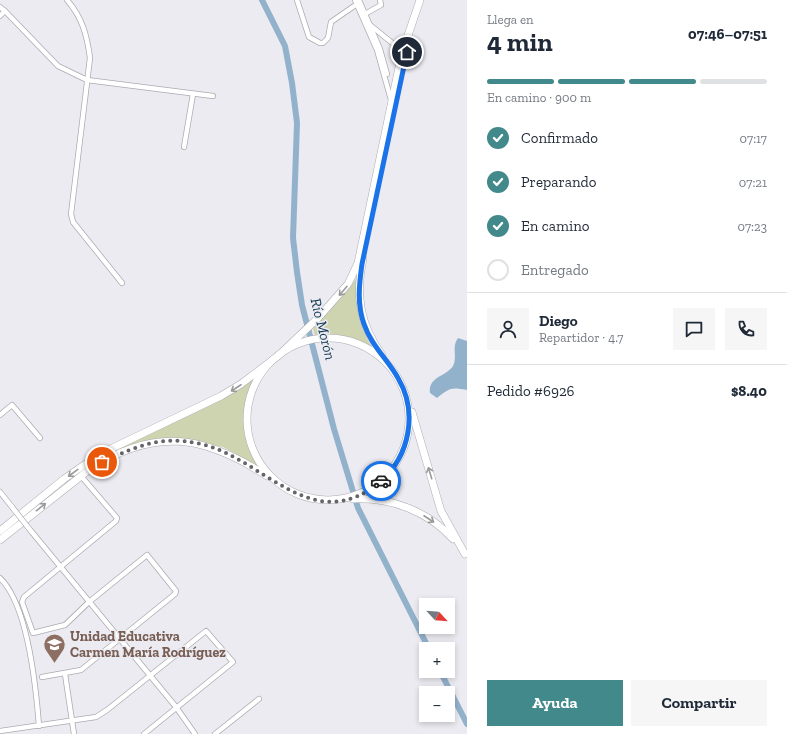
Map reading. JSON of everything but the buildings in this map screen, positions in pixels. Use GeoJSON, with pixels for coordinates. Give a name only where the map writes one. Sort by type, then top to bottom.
{"type":"FeatureCollection","features":[{"type":"Feature","properties":{"kind":"highway"},"geometry":{"type":"LineString","coordinates":[[420,0],[405,51],[396,91],[362,264],[359,291],[361,313],[365,326],[372,340],[401,383],[441,511],[466,555]]}},
{"type":"Feature","properties":{"kind":"highway"},"geometry":{"type":"LineString","coordinates":[[405,51],[424,0]]}},
{"type":"Feature","properties":{"kind":"highway"},"geometry":{"type":"LineString","coordinates":[[0,531],[64,479],[100,454],[221,396],[242,384],[302,339],[348,284],[356,270],[392,102],[396,91]]}},
{"type":"Feature","properties":{"kind":"highway"},"geometry":{"type":"LineString","coordinates":[[302,339],[340,339],[358,344],[376,353],[390,366]]}},
{"type":"Feature","properties":{"kind":"highway"},"geometry":{"type":"LineString","coordinates":[[278,356],[264,370],[254,386],[248,405],[247,425],[251,444],[259,462],[271,477],[281,486]]}},
{"type":"Feature","properties":{"kind":"highway"},"geometry":{"type":"LineString","coordinates":[[359,497],[383,479],[396,464],[402,452],[407,440],[409,421],[406,395]]}},
{"type":"Feature","properties":{"kind":"highway"},"geometry":{"type":"LineString","coordinates":[[0,540],[81,476],[102,462],[132,448],[150,442],[174,441],[201,444],[223,451],[242,460],[281,486],[298,495],[310,499],[323,501],[343,500],[359,497],[386,501],[417,512],[447,533],[466,555]]}},
{"type":"Feature","properties":{"kind":"street"},"geometry":{"type":"LineString","coordinates":[[67,0],[81,18],[87,39],[90,58],[71,214],[73,222],[122,283]]}},
{"type":"Feature","properties":{"kind":"street"},"geometry":{"type":"LineString","coordinates":[[297,0],[309,37],[320,43],[323,43],[328,38],[330,22],[357,1]]}},
{"type":"Feature","properties":{"kind":"street"},"geometry":{"type":"LineString","coordinates":[[365,14],[381,5],[380,0]]}},
{"type":"Feature","properties":{"kind":"street"},"geometry":{"type":"LineString","coordinates":[[357,1],[365,14],[380,49],[390,85],[396,91]]}},
{"type":"Feature","properties":{"kind":"street"},"geometry":{"type":"LineString","coordinates":[[357,1],[377,50],[392,102]]}},
{"type":"Feature","properties":{"kind":"street"},"geometry":{"type":"LineString","coordinates":[[0,7],[58,66],[88,80],[213,96]]}},
{"type":"Feature","properties":{"kind":"street"},"geometry":{"type":"LineString","coordinates":[[0,16],[4,11]]}},
{"type":"Feature","properties":{"kind":"street"},"geometry":{"type":"LineString","coordinates":[[370,25],[396,46],[405,51]]}},
{"type":"Feature","properties":{"kind":"street"},"geometry":{"type":"LineString","coordinates":[[184,147],[193,94]]}},
{"type":"Feature","properties":{"kind":"street"},"geometry":{"type":"LineString","coordinates":[[1,413],[12,405],[40,438]]}},
{"type":"Feature","properties":{"kind":"street"},"geometry":{"type":"LineString","coordinates":[[42,677],[81,670],[175,594],[176,591],[147,555],[89,602],[64,625],[33,633],[22,602],[24,597],[116,521],[117,518],[81,476]]}},
{"type":"Feature","properties":{"kind":"street"},"geometry":{"type":"LineString","coordinates":[[0,492],[176,708],[195,734]]}},
{"type":"Feature","properties":{"kind":"street"},"geometry":{"type":"LineString","coordinates":[[0,578],[7,584],[16,600],[35,677],[39,726]]}},
{"type":"Feature","properties":{"kind":"street"},"geometry":{"type":"LineString","coordinates":[[0,732],[96,717],[107,710],[206,631],[234,662],[144,734]]}},
{"type":"Feature","properties":{"kind":"street"},"geometry":{"type":"LineString","coordinates":[[65,674],[74,734]]}},
{"type":"Feature","properties":{"kind":"street"},"geometry":{"type":"LineString","coordinates":[[215,734],[259,699]]}},
{"type":"Feature","properties":{"kind":"green space"},"geometry":{"type":"Polygon","coordinates":[[[357,277],[361,322],[371,347],[344,336],[315,336],[313,329],[348,290],[357,277]]]}},
{"type":"Feature","properties":{"kind":"green space"},"geometry":{"type":"Polygon","coordinates":[[[254,378],[246,402],[244,424],[248,445],[261,468],[223,447],[175,438],[99,460],[98,459],[218,401],[238,390],[254,378]]]}},
{"type":"Feature","properties":{"kind":"water"},"geometry":{"type":"Polygon","coordinates":[[[458,338],[467,341],[467,390],[450,389],[437,398],[430,393],[430,387],[438,377],[450,370],[453,366],[455,359],[455,345],[458,338]]]}},
{"type":"Feature","properties":{"kind":"waterway","name":"Río Morón"},"geometry":{"type":"LineString","coordinates":[[262,0],[285,46],[292,83],[297,123],[293,238],[302,305],[334,429],[358,508],[425,642]]}},
{"type":"Feature","properties":{"kind":"waterway","name":"Río Morón"},"geometry":{"type":"LineString","coordinates":[[444,678],[467,724]]}},
{"type":"Feature","properties":{"kind":"way so far"},"geometry":{"type":"LineString","coordinates":[[102,462],[132,448],[150,442],[174,441],[201,444],[216,448],[242,460],[286,489],[310,499],[330,501],[349,498],[367,491],[381,481]]}},
{"type":"Feature","properties":{"kind":"place","name":"Unidad Educativa Carmen María Rodríguez"},"geometry":{"type":"Point","coordinates":[54,664]}},
{"type":"Feature","properties":{"kind":"route"},"geometry":{"type":"LineString","coordinates":[[381,481],[396,464],[405,446],[409,427],[408,408],[406,395],[401,383],[372,340],[365,326],[361,313],[359,291],[362,264],[407,52]]}}]}
